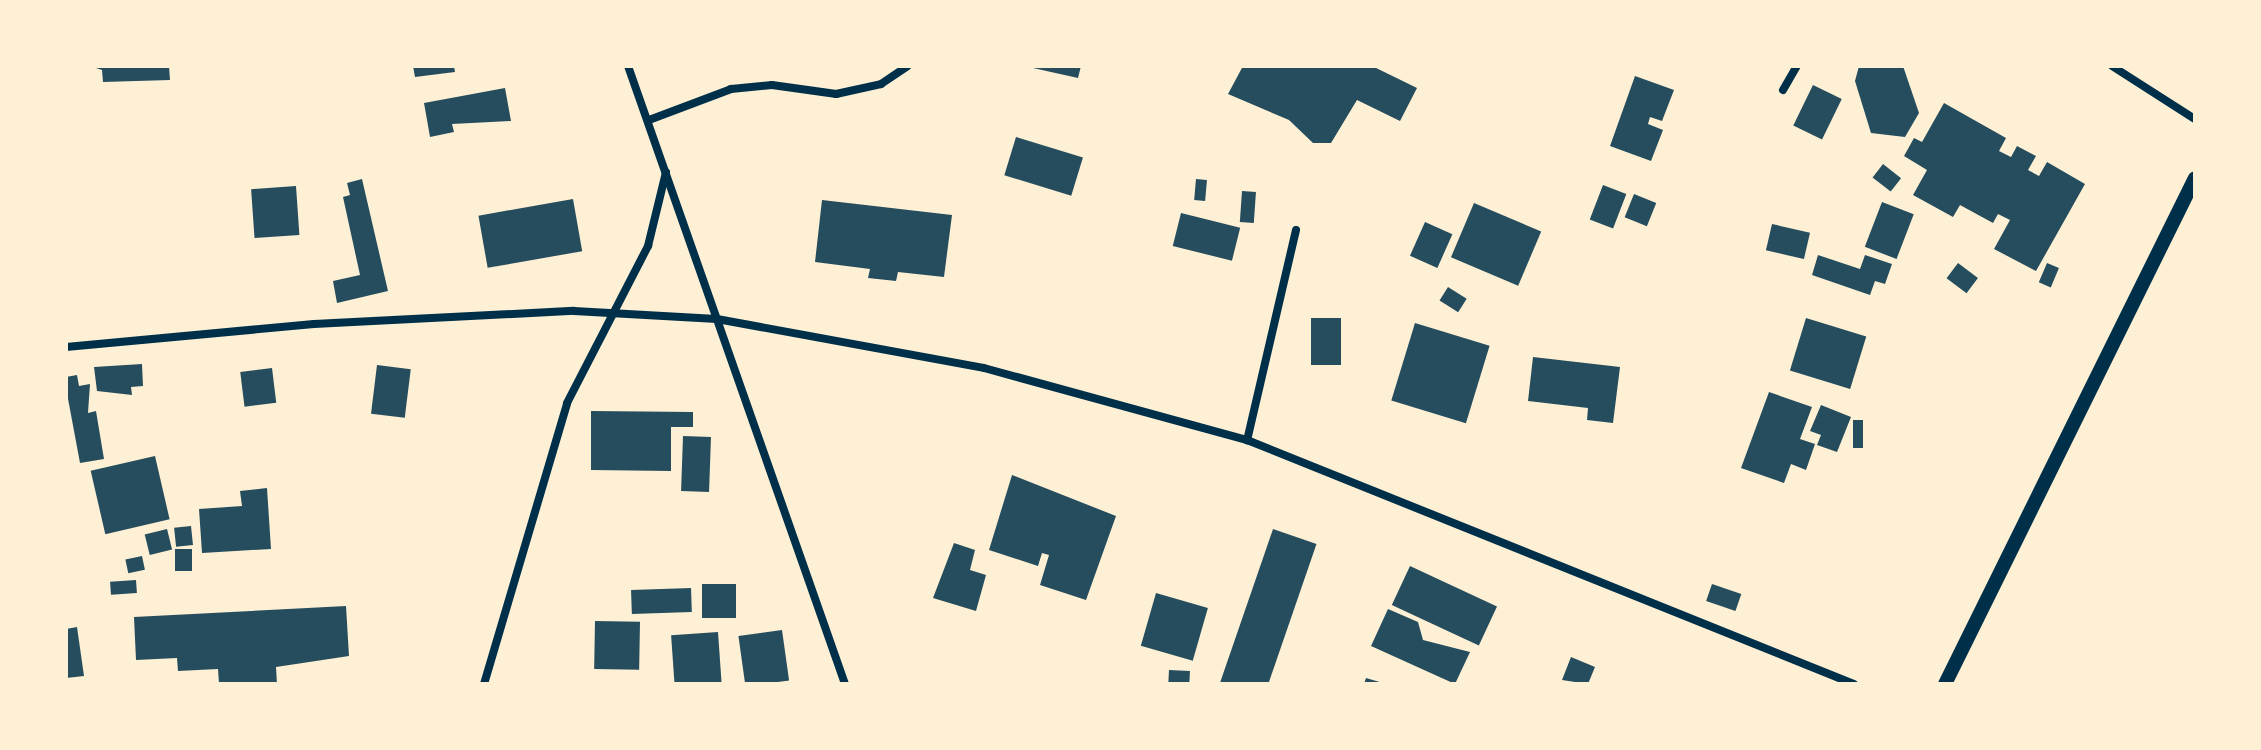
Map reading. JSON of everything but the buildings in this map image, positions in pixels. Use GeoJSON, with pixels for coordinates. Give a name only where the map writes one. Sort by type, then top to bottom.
{"type":"FeatureCollection","features":[{"type":"Feature","properties":{"kind":"street"},"geometry":{"type":"LineString","coordinates":[[628,66],[845,684]]}},
{"type":"Feature","properties":{"kind":"street"},"geometry":{"type":"LineString","coordinates":[[649,120],[731,89],[772,85],[836,94],[881,84],[908,66]]}},
{"type":"Feature","properties":{"kind":"street"},"geometry":{"type":"LineString","coordinates":[[1783,90],[1797,66]]}},
{"type":"Feature","properties":{"kind":"street"},"geometry":{"type":"LineString","coordinates":[[2112,66],[2195,119]]}},
{"type":"Feature","properties":{"kind":"street"},"geometry":{"type":"LineString","coordinates":[[484,684],[567,403],[648,246],[666,171]]}},
{"type":"Feature","properties":{"kind":"street"},"geometry":{"type":"LineString","coordinates":[[1945,684],[2195,178]]}},
{"type":"Feature","properties":{"kind":"street"},"geometry":{"type":"LineString","coordinates":[[1247,440],[1296,230]]}},
{"type":"Feature","properties":{"kind":"street"},"geometry":{"type":"LineString","coordinates":[[66,347],[314,324],[612,311],[717,319],[984,368],[1247,440],[1854,684]]}}]}
